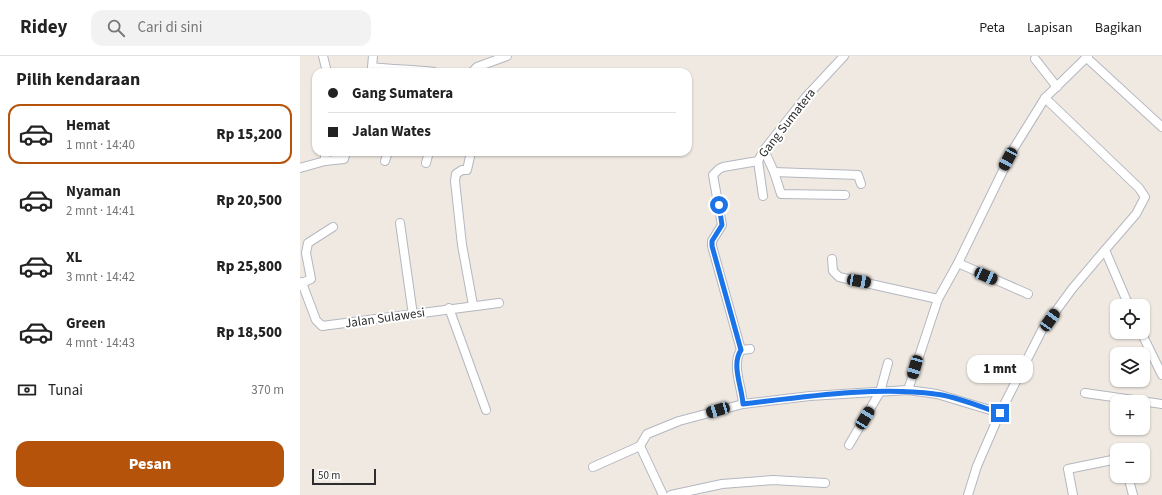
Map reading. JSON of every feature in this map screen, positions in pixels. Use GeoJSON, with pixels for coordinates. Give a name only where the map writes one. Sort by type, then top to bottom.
{"type":"FeatureCollection","features":[{"type":"Feature","properties":{"kind":"street"},"geometry":{"type":"LineString","coordinates":[[323,56],[325,68]]}},
{"type":"Feature","properties":{"kind":"street"},"geometry":{"type":"LineString","coordinates":[[372,68],[373,56]]}},
{"type":"Feature","properties":{"kind":"street"},"geometry":{"type":"LineString","coordinates":[[476,68],[507,56]]}},
{"type":"Feature","properties":{"kind":"street","name":"Gang Sumatera"},"geometry":{"type":"LineString","coordinates":[[743,404],[737,356],[746,349],[712,246],[712,241],[722,225],[713,178],[715,172],[719,169],[758,161],[764,150],[805,98],[844,56]]}},
{"type":"Feature","properties":{"kind":"street"},"geometry":{"type":"LineString","coordinates":[[908,390],[938,299],[958,263],[1014,148],[1045,98],[1088,57],[1162,127]]}},
{"type":"Feature","properties":{"kind":"street"},"geometry":{"type":"LineString","coordinates":[[1035,59],[1057,87]]}},
{"type":"Feature","properties":{"kind":"street"},"geometry":{"type":"LineString","coordinates":[[968,495],[977,466],[1000,413],[1042,330],[1072,288],[1136,214],[1144,197],[1139,188],[1045,98]]}},
{"type":"Feature","properties":{"kind":"street"},"geometry":{"type":"LineString","coordinates":[[764,150],[774,172],[781,194],[845,195]]}},
{"type":"Feature","properties":{"kind":"street"},"geometry":{"type":"LineString","coordinates":[[325,156],[325,161]]}},
{"type":"Feature","properties":{"kind":"street"},"geometry":{"type":"LineString","coordinates":[[300,168],[325,161],[344,159],[345,156]]}},
{"type":"Feature","properties":{"kind":"street"},"geometry":{"type":"LineString","coordinates":[[385,161],[387,156]]}},
{"type":"Feature","properties":{"kind":"street"},"geometry":{"type":"LineString","coordinates":[[426,163],[428,156]]}},
{"type":"Feature","properties":{"kind":"street"},"geometry":{"type":"LineString","coordinates":[[470,156],[467,170],[462,170],[456,174],[455,181],[462,245],[473,305]]}},
{"type":"Feature","properties":{"kind":"street"},"geometry":{"type":"LineString","coordinates":[[758,161],[763,196]]}},
{"type":"Feature","properties":{"kind":"street"},"geometry":{"type":"LineString","coordinates":[[774,172],[858,175],[861,184]]}},
{"type":"Feature","properties":{"kind":"street"},"geometry":{"type":"LineString","coordinates":[[400,223],[413,315]]}},
{"type":"Feature","properties":{"kind":"street"},"geometry":{"type":"LineString","coordinates":[[301,282],[311,279],[306,253],[308,243],[333,227]]}},
{"type":"Feature","properties":{"kind":"street"},"geometry":{"type":"LineString","coordinates":[[1105,250],[1126,299]]}},
{"type":"Feature","properties":{"kind":"street"},"geometry":{"type":"LineString","coordinates":[[832,259],[833,271],[839,277],[938,299]]}},
{"type":"Feature","properties":{"kind":"street"},"geometry":{"type":"LineString","coordinates":[[958,263],[1028,294]]}},
{"type":"Feature","properties":{"kind":"street","name":"Jalan Sulawesi"},"geometry":{"type":"LineString","coordinates":[[301,282],[316,320],[322,326],[413,315],[449,308],[499,303]]}},
{"type":"Feature","properties":{"kind":"street"},"geometry":{"type":"LineString","coordinates":[[449,308],[486,410]]}},
{"type":"Feature","properties":{"kind":"street"},"geometry":{"type":"LineString","coordinates":[[1144,339],[1162,375]]}},
{"type":"Feature","properties":{"kind":"street"},"geometry":{"type":"LineString","coordinates":[[849,445],[880,392],[888,363]]}},
{"type":"Feature","properties":{"kind":"street"},"geometry":{"type":"LineString","coordinates":[[593,467],[640,446],[647,434],[679,421],[743,404],[810,396],[908,390],[937,394],[1000,413]]}},
{"type":"Feature","properties":{"kind":"street"},"geometry":{"type":"LineString","coordinates":[[1085,393],[1162,404]]}},
{"type":"Feature","properties":{"kind":"street"},"geometry":{"type":"LineString","coordinates":[[640,446],[663,495]]}},
{"type":"Feature","properties":{"kind":"street"},"geometry":{"type":"LineString","coordinates":[[1073,495],[1068,469],[1110,460]]}},
{"type":"Feature","properties":{"kind":"street"},"geometry":{"type":"LineString","coordinates":[[671,495],[722,484],[766,481],[825,483]]}},
{"type":"Feature","properties":{"kind":"street"},"geometry":{"type":"LineString","coordinates":[[1130,483],[1133,495]]}},
{"type":"Feature","properties":{"kind":"route"},"geometry":{"type":"LineString","coordinates":[[719,205],[722,225],[712,241],[712,246],[741,350],[737,356],[737,365],[743,404],[810,396],[908,390],[937,394],[1000,413]]}}]}
